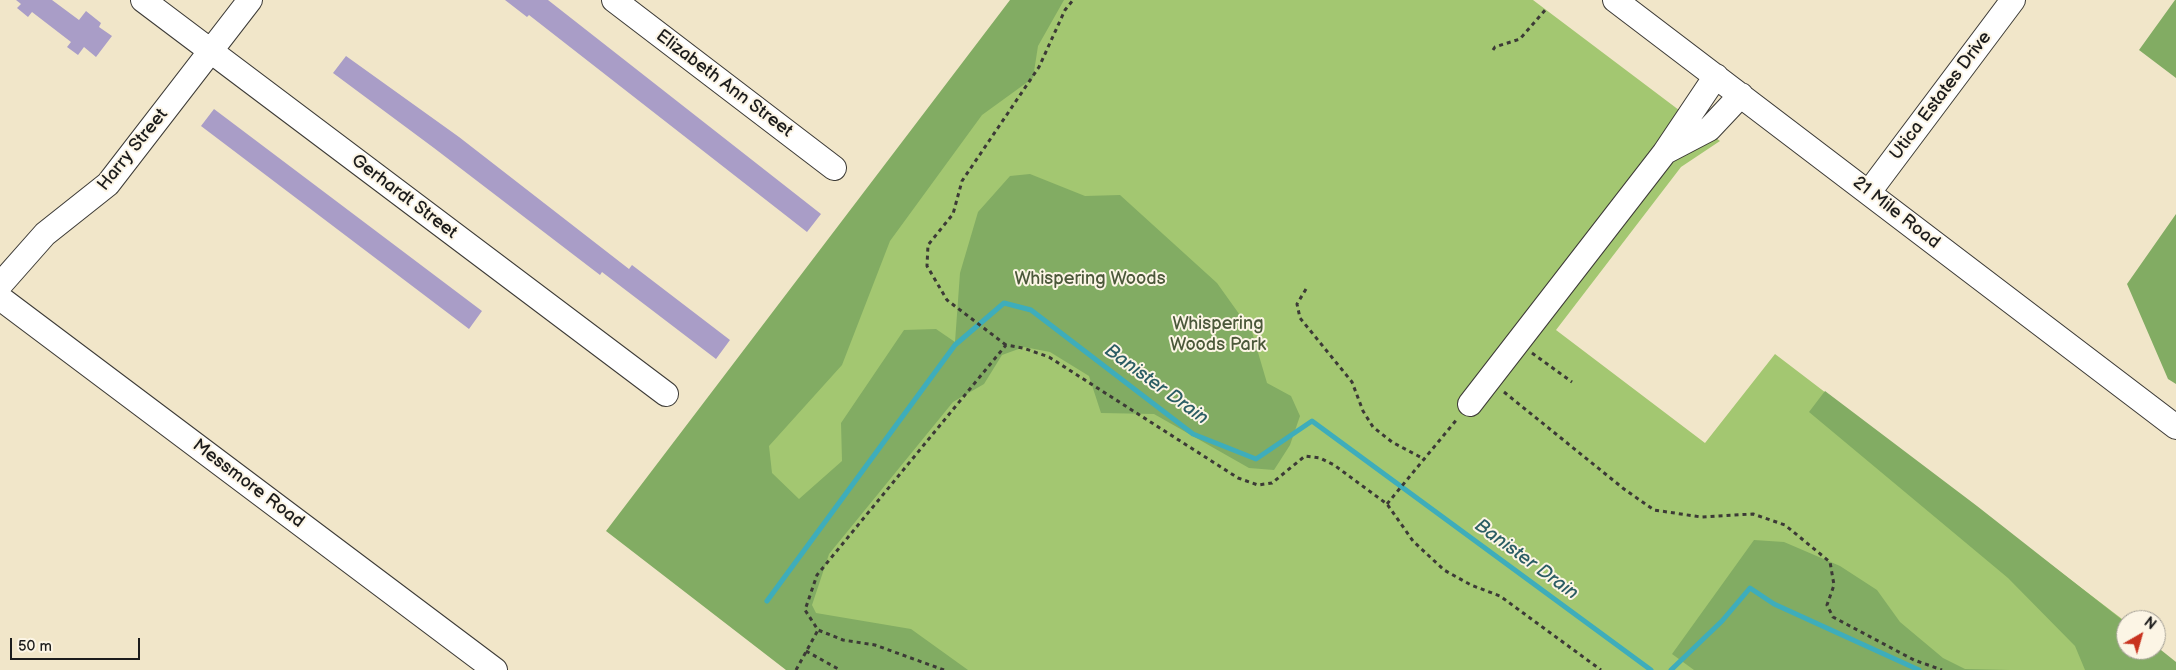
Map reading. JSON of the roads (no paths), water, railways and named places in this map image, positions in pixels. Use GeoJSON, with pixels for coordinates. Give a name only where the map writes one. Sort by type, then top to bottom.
{"type":"FeatureCollection","features":[{"type":"Feature","properties":{"kind":"street","name":"Gerhardt Street"},"geometry":{"type":"LineString","coordinates":[[143,0],[666,394]]}},
{"type":"Feature","properties":{"kind":"street","name":"Harry Street"},"geometry":{"type":"LineString","coordinates":[[0,285],[44,234],[108,184],[212,52],[250,0]]}},
{"type":"Feature","properties":{"kind":"street","name":"Elizabeth Ann Street"},"geometry":{"type":"LineString","coordinates":[[614,0],[834,168]]}},
{"type":"Feature","properties":{"kind":"street","name":"21 Mile Road"},"geometry":{"type":"LineString","coordinates":[[1615,0],[1741,94],[2176,427]]}},
{"type":"Feature","properties":{"kind":"street","name":"Utica Estates Drive"},"geometry":{"type":"LineString","coordinates":[[1869,192],[2013,0]]}},
{"type":"Feature","properties":{"kind":"street"},"geometry":{"type":"LineString","coordinates":[[1470,404],[1665,152],[1716,76]]}},
{"type":"Feature","properties":{"kind":"street"},"geometry":{"type":"LineString","coordinates":[[1665,152],[1709,129],[1741,94]]}},
{"type":"Feature","properties":{"kind":"street","name":"Messmore Road"},"geometry":{"type":"LineString","coordinates":[[0,298],[495,670]]}},
{"type":"Feature","properties":{"kind":"waterway","name":"Banister Drain"},"geometry":{"type":"LineString","coordinates":[[767,601],[955,345],[1004,303],[1031,310],[1193,434],[1256,459],[1312,421],[1651,670]]}},
{"type":"Feature","properties":{"kind":"waterway","name":"Banister Drain"},"geometry":{"type":"LineString","coordinates":[[1671,670],[1722,621],[1750,588],[1774,604],[1919,670]]}},
{"type":"Feature","properties":{"kind":"park label","name":"Whispering Woods"},"geometry":{"type":"Point","coordinates":[1090,279]}},
{"type":"Feature","properties":{"kind":"park label","name":"Whispering Woods Park"},"geometry":{"type":"Point","coordinates":[1218,334]}}]}
